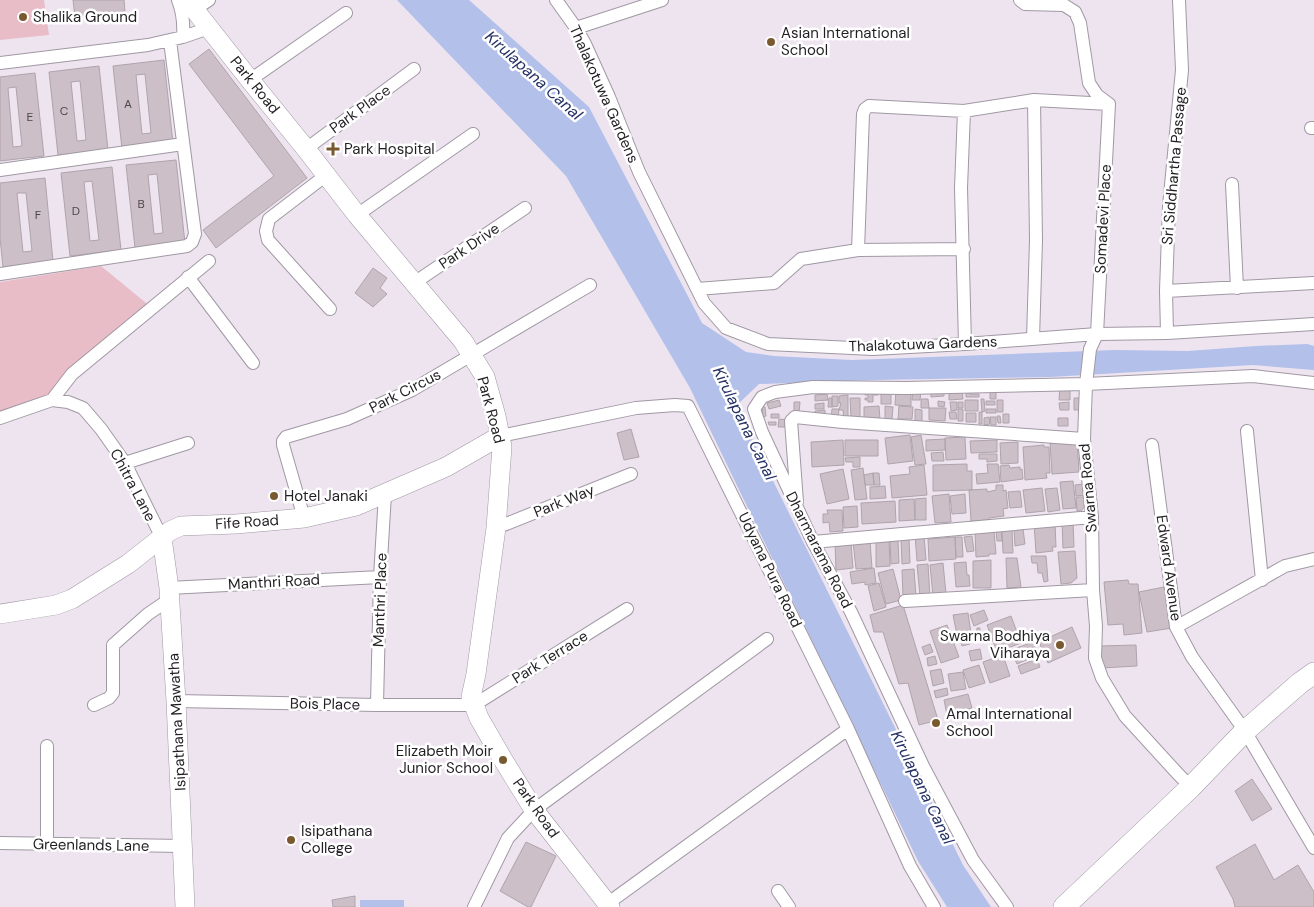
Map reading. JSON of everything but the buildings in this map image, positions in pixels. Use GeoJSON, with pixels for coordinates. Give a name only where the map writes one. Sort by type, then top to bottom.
{"type":"FeatureCollection","features":[{"type":"Feature","properties":{"kind":"highway"},"geometry":{"type":"LineString","coordinates":[[1064,907],[1191,786],[1245,731],[1314,673]]}},
{"type":"Feature","properties":{"kind":"main road","name":"Park Road"},"geometry":{"type":"LineString","coordinates":[[197,3],[209,28],[306,149],[325,176],[463,341],[485,376],[502,447],[496,528],[476,674],[471,696],[479,718],[534,810],[609,905]]}},
{"type":"Feature","properties":{"kind":"main road","name":"Fife Road"},"geometry":{"type":"LineString","coordinates":[[0,614],[56,604],[72,599],[128,564],[170,531],[181,526],[236,524],[304,518],[356,506],[446,467],[500,436]]}},
{"type":"Feature","properties":{"kind":"main road","name":"Isipathana Mawatha"},"geometry":{"type":"LineString","coordinates":[[162,538],[169,593],[176,701],[185,907]]}},
{"type":"Feature","properties":{"kind":"street"},"geometry":{"type":"LineString","coordinates":[[178,0],[183,14],[182,38]]}},
{"type":"Feature","properties":{"kind":"street","name":"Thalakotuwa Gardens"},"geometry":{"type":"LineString","coordinates":[[556,0],[576,28],[584,44],[609,97],[639,172],[704,303],[726,328],[768,344],[873,348],[965,344],[1098,334],[1166,333],[1314,324]]}},
{"type":"Feature","properties":{"kind":"street"},"geometry":{"type":"LineString","coordinates":[[576,28],[662,0]]}},
{"type":"Feature","properties":{"kind":"street"},"geometry":{"type":"LineString","coordinates":[[1020,0],[1025,4],[1064,5],[1075,12],[1080,23],[1089,83],[1097,95],[1109,104]]}},
{"type":"Feature","properties":{"kind":"street","name":"Sri Siddhartha Passage"},"geometry":{"type":"LineString","coordinates":[[1166,333],[1169,206],[1182,70],[1179,0]]}},
{"type":"Feature","properties":{"kind":"street"},"geometry":{"type":"LineString","coordinates":[[250,80],[346,13]]}},
{"type":"Feature","properties":{"kind":"street"},"geometry":{"type":"LineString","coordinates":[[0,63],[148,45],[182,38],[209,28]]}},
{"type":"Feature","properties":{"kind":"street"},"geometry":{"type":"LineString","coordinates":[[0,274],[187,246],[192,242],[194,234],[170,41]]}},
{"type":"Feature","properties":{"kind":"street","name":"Park Place"},"geometry":{"type":"LineString","coordinates":[[306,149],[414,70]]}},
{"type":"Feature","properties":{"kind":"street"},"geometry":{"type":"LineString","coordinates":[[858,250],[863,114],[869,106],[964,111],[1034,100],[1109,104]]}},
{"type":"Feature","properties":{"kind":"street"},"geometry":{"type":"LineString","coordinates":[[1033,339],[1036,240],[1034,100]]}},
{"type":"Feature","properties":{"kind":"street","name":"Somadevi Place"},"geometry":{"type":"LineString","coordinates":[[1098,334],[1109,104]]}},
{"type":"Feature","properties":{"kind":"street"},"geometry":{"type":"LineString","coordinates":[[964,111],[961,188],[965,344]]}},
{"type":"Feature","properties":{"kind":"street"},"geometry":{"type":"LineString","coordinates":[[357,215],[473,134]]}},
{"type":"Feature","properties":{"kind":"street"},"geometry":{"type":"LineString","coordinates":[[0,170],[183,144]]}},
{"type":"Feature","properties":{"kind":"street"},"geometry":{"type":"LineString","coordinates":[[325,176],[269,219],[266,231],[268,240],[330,309]]}},
{"type":"Feature","properties":{"kind":"street"},"geometry":{"type":"LineString","coordinates":[[1232,184],[1237,288]]}},
{"type":"Feature","properties":{"kind":"street","name":"Park Drive"},"geometry":{"type":"LineString","coordinates":[[414,283],[525,208]]}},
{"type":"Feature","properties":{"kind":"street"},"geometry":{"type":"LineString","coordinates":[[697,289],[774,283],[801,259],[858,250],[964,250]]}},
{"type":"Feature","properties":{"kind":"street"},"geometry":{"type":"LineString","coordinates":[[0,418],[52,400],[72,374],[208,261]]}},
{"type":"Feature","properties":{"kind":"street"},"geometry":{"type":"LineString","coordinates":[[188,277],[254,363]]}},
{"type":"Feature","properties":{"kind":"street"},"geometry":{"type":"LineString","coordinates":[[1166,291],[1314,283]]}},
{"type":"Feature","properties":{"kind":"street","name":"Park Circus"},"geometry":{"type":"LineString","coordinates":[[304,518],[283,446],[286,437],[347,419],[412,390],[590,285]]}},
{"type":"Feature","properties":{"kind":"street","name":"Swarna Road"},"geometry":{"type":"LineString","coordinates":[[1098,334],[1090,349],[1086,384],[1084,439],[1092,517],[1093,590],[1096,626],[1095,658],[1102,678],[1125,716],[1191,786]]}},
{"type":"Feature","properties":{"kind":"street"},"geometry":{"type":"LineString","coordinates":[[1086,384],[1253,376],[1314,383]]}},
{"type":"Feature","properties":{"kind":"street","name":"Dharmarama Road"},"geometry":{"type":"LineString","coordinates":[[1007,907],[973,860],[923,766],[851,612],[798,511],[762,432],[754,409],[762,397],[775,392],[813,387],[906,388],[1086,384]]}},
{"type":"Feature","properties":{"kind":"street","name":"Chitra Lane"},"geometry":{"type":"LineString","coordinates":[[52,400],[68,402],[83,408],[101,430],[125,463],[162,538]]}},
{"type":"Feature","properties":{"kind":"street","name":"Udyana Pura Road"},"geometry":{"type":"LineString","coordinates":[[500,436],[636,408],[688,406],[848,729],[910,866],[934,907]]}},
{"type":"Feature","properties":{"kind":"street"},"geometry":{"type":"LineString","coordinates":[[798,511],[791,421],[795,417],[1084,439]]}},
{"type":"Feature","properties":{"kind":"street"},"geometry":{"type":"LineString","coordinates":[[1247,431],[1262,580]]}},
{"type":"Feature","properties":{"kind":"street"},"geometry":{"type":"LineString","coordinates":[[125,463],[188,443]]}},
{"type":"Feature","properties":{"kind":"street","name":"Edward Avenue"},"geometry":{"type":"LineString","coordinates":[[1152,445],[1176,627],[1192,657],[1245,731],[1314,848]]}},
{"type":"Feature","properties":{"kind":"street","name":"Park Way"},"geometry":{"type":"LineString","coordinates":[[496,528],[631,474]]}},
{"type":"Feature","properties":{"kind":"street","name":"Manthri Place"},"geometry":{"type":"LineString","coordinates":[[377,705],[380,577],[385,494]]}},
{"type":"Feature","properties":{"kind":"street"},"geometry":{"type":"LineString","coordinates":[[813,542],[1092,517]]}},
{"type":"Feature","properties":{"kind":"street"},"geometry":{"type":"LineString","coordinates":[[1176,627],[1285,566],[1314,559]]}},
{"type":"Feature","properties":{"kind":"street","name":"Manthri Road"},"geometry":{"type":"LineString","coordinates":[[169,593],[380,577]]}},
{"type":"Feature","properties":{"kind":"street"},"geometry":{"type":"LineString","coordinates":[[905,601],[1093,590]]}},
{"type":"Feature","properties":{"kind":"street"},"geometry":{"type":"LineString","coordinates":[[94,705],[109,698],[113,693],[112,645],[169,593]]}},
{"type":"Feature","properties":{"kind":"street","name":"Park Terrace"},"geometry":{"type":"LineString","coordinates":[[474,705],[627,609]]}},
{"type":"Feature","properties":{"kind":"street"},"geometry":{"type":"LineString","coordinates":[[474,907],[508,838],[534,810],[767,639]]}},
{"type":"Feature","properties":{"kind":"street","name":"Bois Place"},"geometry":{"type":"LineString","coordinates":[[176,701],[474,705]]}},
{"type":"Feature","properties":{"kind":"street"},"geometry":{"type":"LineString","coordinates":[[609,905],[848,729]]}},
{"type":"Feature","properties":{"kind":"street"},"geometry":{"type":"LineString","coordinates":[[47,746],[47,844]]}},
{"type":"Feature","properties":{"kind":"street","name":"Greenlands Lane"},"geometry":{"type":"LineString","coordinates":[[0,843],[183,846]]}},
{"type":"Feature","properties":{"kind":"street"},"geometry":{"type":"LineString","coordinates":[[778,891],[789,907]]}},
{"type":"Feature","properties":{"kind":"shaded area","name":"Shalika Ground"},"geometry":{"type":"Polygon","coordinates":[[[0,0],[44,0],[49,35],[0,40],[0,0]]]}},
{"type":"Feature","properties":{"kind":"shaded area"},"geometry":{"type":"Polygon","coordinates":[[[101,266],[151,307],[71,374],[62,400],[0,415],[0,282],[101,266]]]}},
{"type":"Feature","properties":{"kind":"water","name":"Kirulapana Canal"},"geometry":{"type":"Polygon","coordinates":[[[397,0],[469,0],[589,107],[702,323],[746,352],[774,356],[852,360],[1115,350],[1188,351],[1307,344],[1314,346],[1314,370],[1253,365],[1051,377],[759,384],[736,406],[963,865],[991,907],[947,907],[918,861],[690,388],[566,176],[397,0]]]}},
{"type":"Feature","properties":{"kind":"water"},"geometry":{"type":"Polygon","coordinates":[[[360,900],[404,900],[404,907],[360,907],[360,900]]]}},
{"type":"Feature","properties":{"kind":"place","name":"Shalika Ground"},"geometry":{"type":"Point","coordinates":[23,17]}},
{"type":"Feature","properties":{"kind":"place","name":"Asian International School"},"geometry":{"type":"Point","coordinates":[771,42]}},
{"type":"Feature","properties":{"kind":"place","name":"Park Hospital"},"geometry":{"type":"Point","coordinates":[333,149]}},
{"type":"Feature","properties":{"kind":"place","name":"Hotel Janaki"},"geometry":{"type":"Point","coordinates":[274,496]}},
{"type":"Feature","properties":{"kind":"place","name":"Swarna Bodhiya Viharaya"},"geometry":{"type":"Point","coordinates":[1060,645]}},
{"type":"Feature","properties":{"kind":"place","name":"Amal International School"},"geometry":{"type":"Point","coordinates":[936,723]}},
{"type":"Feature","properties":{"kind":"place","name":"Elizabeth Moir Junior School"},"geometry":{"type":"Point","coordinates":[503,760]}},
{"type":"Feature","properties":{"kind":"place","name":"Isipathana College"},"geometry":{"type":"Point","coordinates":[291,840]}}]}
